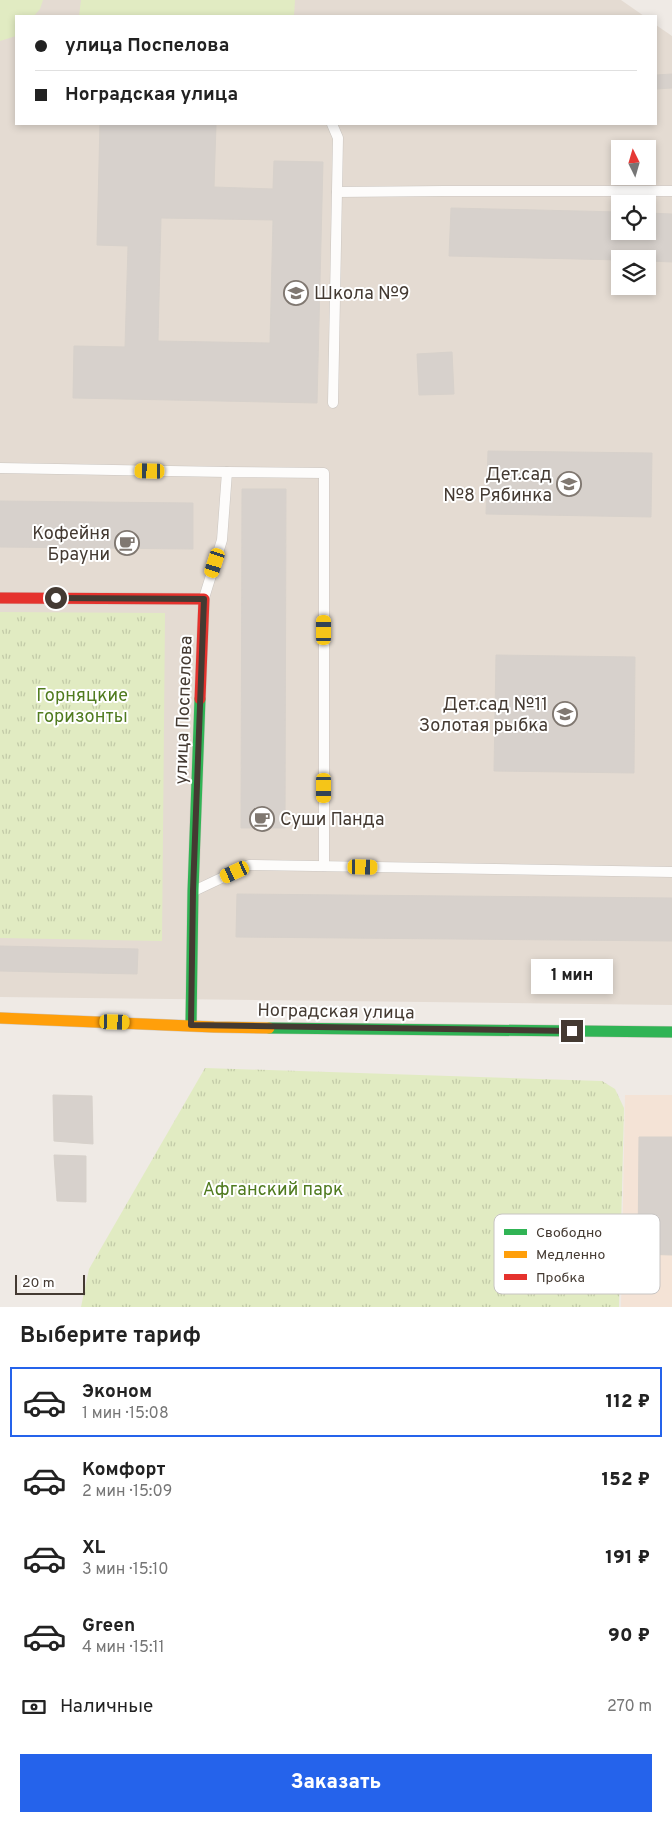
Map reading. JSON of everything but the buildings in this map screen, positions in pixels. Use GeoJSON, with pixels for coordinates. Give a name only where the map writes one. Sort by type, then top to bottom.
{"type":"FeatureCollection","features":[{"type":"Feature","properties":{"kind":"street"},"geometry":{"type":"LineString","coordinates":[[0,598],[204,599]]}},
{"type":"Feature","properties":{"kind":"street","name":"улица Поспелова"},"geometry":{"type":"LineString","coordinates":[[191,1025],[193,891],[204,599]]}},
{"type":"Feature","properties":{"kind":"street","name":"Ноградская улица"},"geometry":{"type":"LineString","coordinates":[[0,1018],[191,1025],[672,1032]]}},
{"type":"Feature","properties":{"kind":"lane"},"geometry":{"type":"LineString","coordinates":[[332,125],[338,138],[333,403]]}},
{"type":"Feature","properties":{"kind":"lane"},"geometry":{"type":"LineString","coordinates":[[337,192],[444,190],[672,191]]}},
{"type":"Feature","properties":{"kind":"lane"},"geometry":{"type":"LineString","coordinates":[[0,468],[324,473],[324,866]]}},
{"type":"Feature","properties":{"kind":"lane"},"geometry":{"type":"LineString","coordinates":[[204,599],[222,540],[227,472]]}},
{"type":"Feature","properties":{"kind":"lane"},"geometry":{"type":"LineString","coordinates":[[193,891],[249,865],[672,872]]}},
{"type":"Feature","properties":{"kind":"shaded area"},"geometry":{"type":"Polygon","coordinates":[[[0,0],[621,0],[643,15],[15,15],[15,125],[657,125],[657,26],[672,36],[672,1005],[0,997],[0,0]]]}},
{"type":"Feature","properties":{"kind":"shaded area"},"geometry":{"type":"Polygon","coordinates":[[[625,1095],[672,1095],[672,1307],[621,1307],[621,1294],[660,1294],[660,1214],[623,1214],[625,1095]]]}},
{"type":"Feature","properties":{"kind":"green space"},"geometry":{"type":"Polygon","coordinates":[[[0,0],[43,0],[40,9],[35,15],[15,15],[15,36],[0,41],[0,0]]]}},
{"type":"Feature","properties":{"kind":"green space"},"geometry":{"type":"Polygon","coordinates":[[[81,0],[295,0],[294,15],[79,15],[81,0]]]}},
{"type":"Feature","properties":{"kind":"green space","name":"Горняцкие горизонты"},"geometry":{"type":"Polygon","coordinates":[[[0,612],[165,613],[162,941],[0,938],[0,612]]]}},
{"type":"Feature","properties":{"kind":"green space","name":"Афганский парк"},"geometry":{"type":"Polygon","coordinates":[[[205,1068],[602,1081],[615,1089],[624,1108],[621,1214],[494,1214],[494,1294],[619,1294],[619,1307],[81,1307],[89,1269],[205,1068]]]}},
{"type":"Feature","properties":{"kind":"traffic: fast"},"geometry":{"type":"LineString","coordinates":[[191,1025],[193,891],[200,699]]}},
{"type":"Feature","properties":{"kind":"traffic: fast"},"geometry":{"type":"LineString","coordinates":[[269,1028],[672,1032]]}},
{"type":"Feature","properties":{"kind":"traffic: slow"},"geometry":{"type":"LineString","coordinates":[[0,1018],[269,1028]]}},
{"type":"Feature","properties":{"kind":"traffic: jam"},"geometry":{"type":"LineString","coordinates":[[0,598],[204,599],[200,699]]}},
{"type":"Feature","properties":{"kind":"place","name":"Школа №9"},"geometry":{"type":"Point","coordinates":[296,293]}},
{"type":"Feature","properties":{"kind":"place","name":"Дет.сад №8 Рябинка"},"geometry":{"type":"Point","coordinates":[569,484]}},
{"type":"Feature","properties":{"kind":"place","name":"Кофейня Брауни"},"geometry":{"type":"Point","coordinates":[127,543]}},
{"type":"Feature","properties":{"kind":"place","name":"Дет.сад №11 Золотая рыбка"},"geometry":{"type":"Point","coordinates":[565,714]}},
{"type":"Feature","properties":{"kind":"place","name":"Суши Панда"},"geometry":{"type":"Point","coordinates":[262,819]}},
{"type":"Feature","properties":{"kind":"route"},"geometry":{"type":"LineString","coordinates":[[56,598],[204,599],[200,746],[193,891],[191,1025],[214,1027],[572,1031]]}}]}
